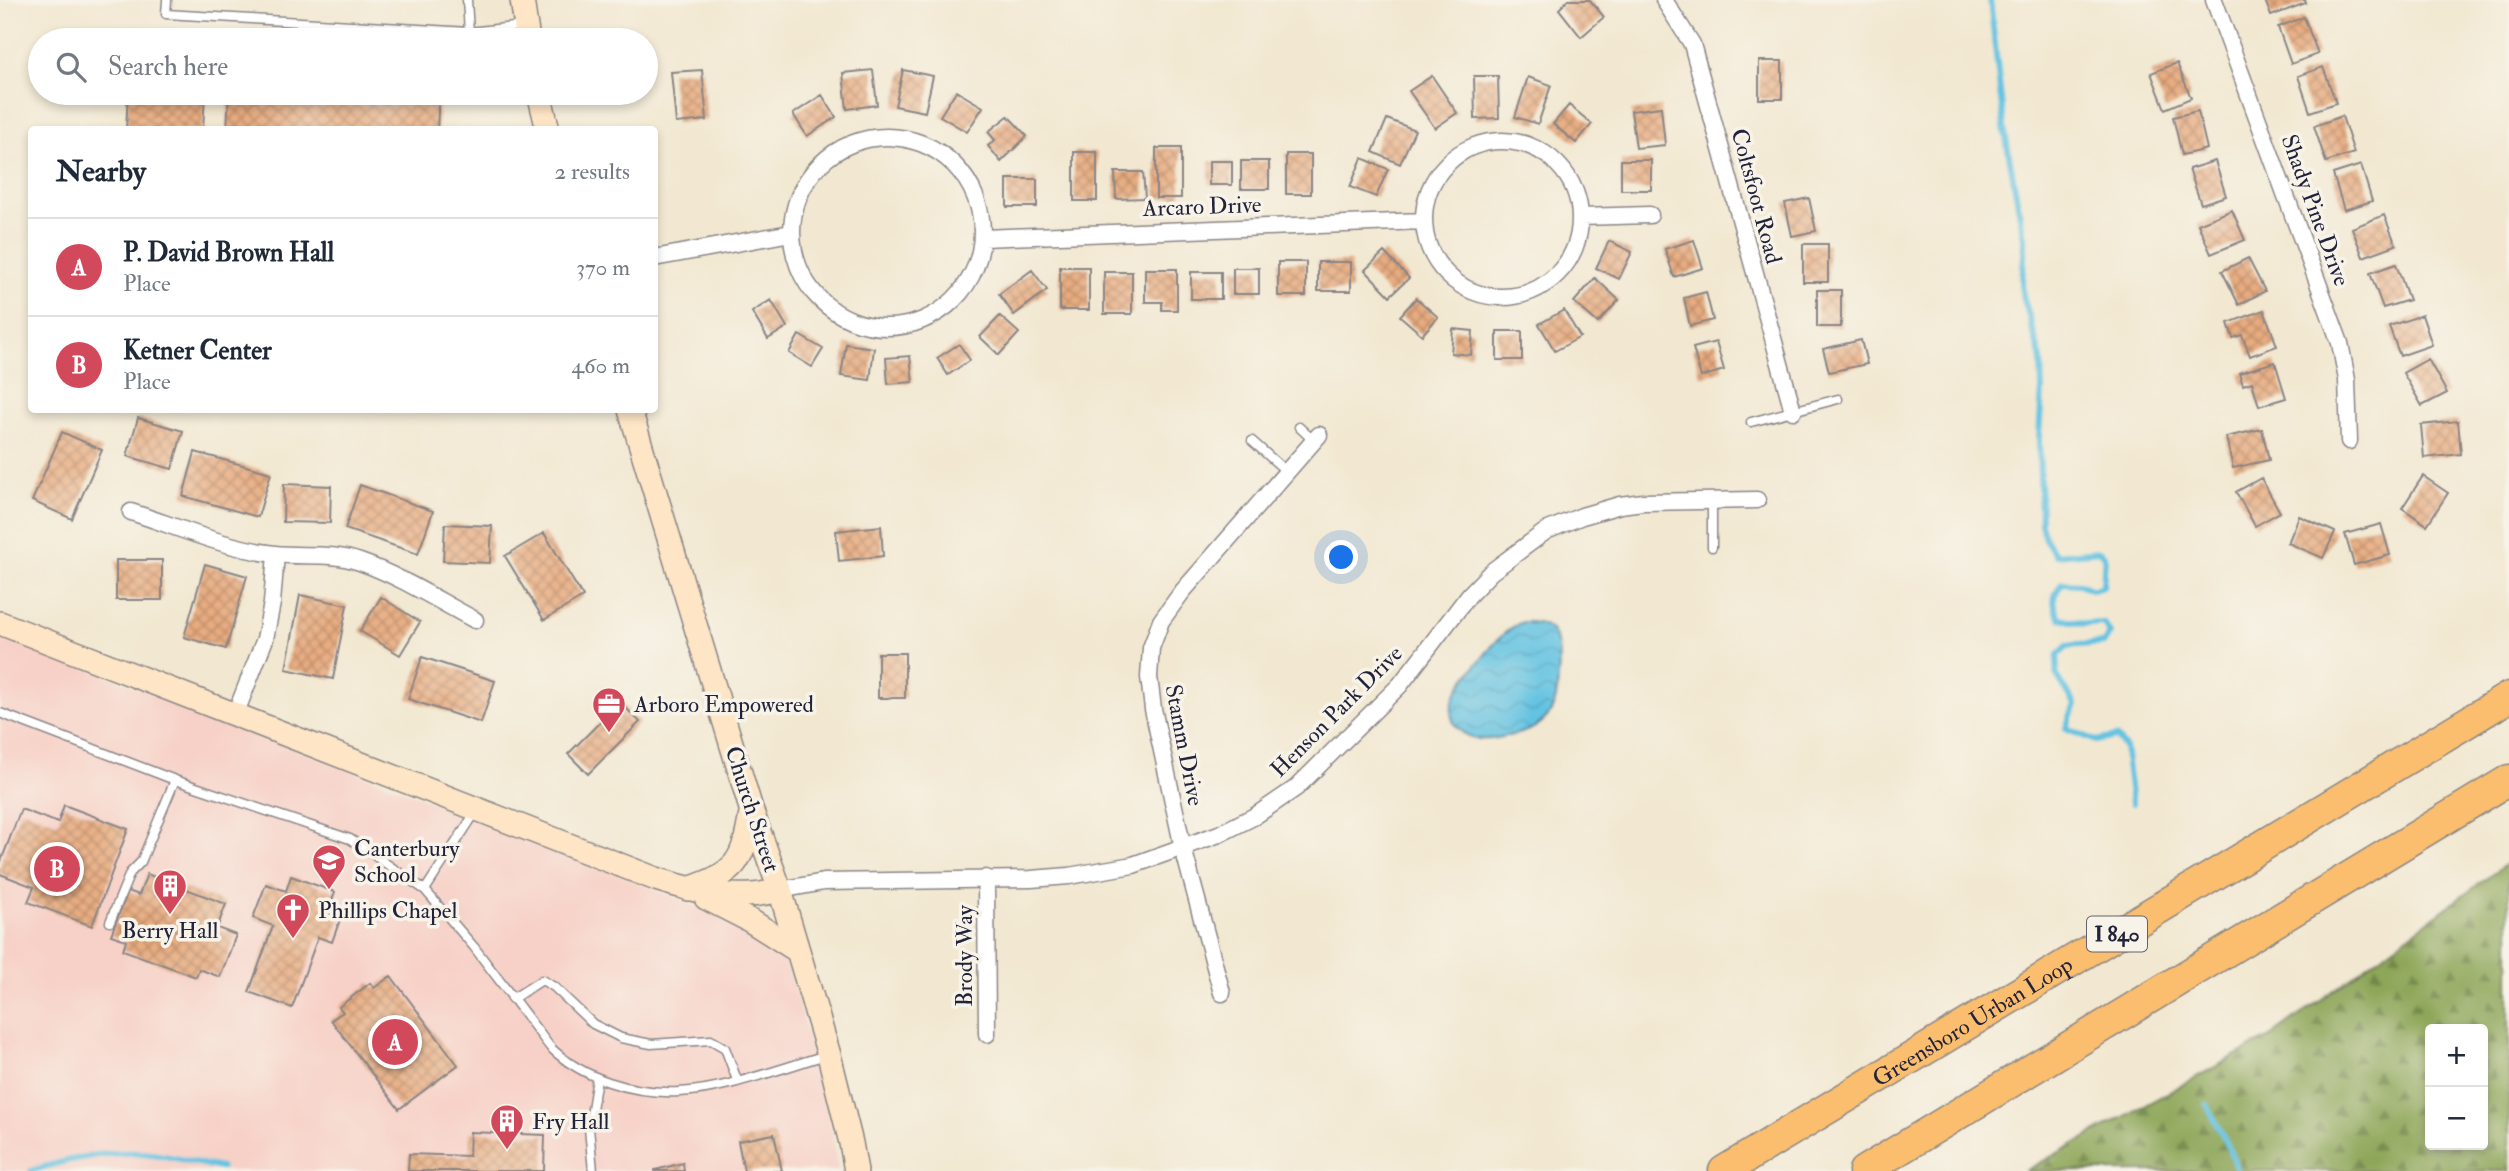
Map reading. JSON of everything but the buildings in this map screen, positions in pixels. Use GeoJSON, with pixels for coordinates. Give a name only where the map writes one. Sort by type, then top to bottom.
{"type":"FeatureCollection","features":[{"type":"Feature","properties":{"kind":"highway","name":"Greensboro Urban Loop"},"geometry":{"type":"LineString","coordinates":[[1724,1171],[2509,697]]}},
{"type":"Feature","properties":{"kind":"highway"},"geometry":{"type":"LineString","coordinates":[[1864,1171],[2509,780]]}},
{"type":"Feature","properties":{"kind":"street"},"geometry":{"type":"LineString","coordinates":[[522,0],[526,28]]}},
{"type":"Feature","properties":{"kind":"street","name":"Coltsfoot Road"},"geometry":{"type":"LineString","coordinates":[[1664,0],[1692,44],[1793,411]]}},
{"type":"Feature","properties":{"kind":"street","name":"Shady Pine Drive"},"geometry":{"type":"LineString","coordinates":[[2214,0],[2340,343],[2347,380],[2349,441]]}},
{"type":"Feature","properties":{"kind":"street"},"geometry":{"type":"LineString","coordinates":[[542,105],[547,126]]}},
{"type":"Feature","properties":{"kind":"street"},"geometry":{"type":"LineString","coordinates":[[889,136],[920,142],[947,156],[968,179],[980,207],[983,238],[975,269],[958,296],[932,316],[901,326],[859,322],[838,314],[813,293],[797,265],[791,233],[800,194],[810,176],[831,154],[859,140],[889,136]]}},
{"type":"Feature","properties":{"kind":"street"},"geometry":{"type":"LineString","coordinates":[[1500,141],[1530,146],[1556,163],[1573,187],[1580,217],[1575,247],[1558,273],[1533,290],[1503,297],[1473,292],[1447,275],[1430,251],[1423,221],[1428,191],[1445,165],[1470,148],[1500,141]]}},
{"type":"Feature","properties":{"kind":"street"},"geometry":{"type":"LineString","coordinates":[[1580,217],[1650,215]]}},
{"type":"Feature","properties":{"kind":"street","name":"Arcaro Drive"},"geometry":{"type":"LineString","coordinates":[[983,238],[1423,221]]}},
{"type":"Feature","properties":{"kind":"street"},"geometry":{"type":"LineString","coordinates":[[658,257],[791,233]]}},
{"type":"Feature","properties":{"kind":"street","name":"Church Street"},"geometry":{"type":"LineString","coordinates":[[632,413],[751,813],[780,890],[829,1055],[856,1171]]}},
{"type":"Feature","properties":{"kind":"street","name":"Stamm Drive"},"geometry":{"type":"LineString","coordinates":[[1222,993],[1183,848],[1153,709],[1149,677],[1151,648],[1160,621],[1182,592],[1317,438]]}},
{"type":"Feature","properties":{"kind":"street","name":"Henson Park Drive"},"geometry":{"type":"LineString","coordinates":[[780,890],[824,882],[1031,879],[1101,871],[1133,865],[1219,834],[1255,816],[1296,788],[1400,685],[1469,595],[1491,572],[1546,531],[1582,516],[1620,505],[1643,502],[1757,500]]}},
{"type":"Feature","properties":{"kind":"street"},"geometry":{"type":"LineString","coordinates":[[131,512],[237,547],[276,554],[323,555],[357,561],[388,573],[475,620]]}},
{"type":"Feature","properties":{"kind":"street"},"geometry":{"type":"LineString","coordinates":[[235,715],[265,639],[272,603],[276,554]]}},
{"type":"Feature","properties":{"kind":"street"},"geometry":{"type":"LineString","coordinates":[[0,623],[477,810],[688,889],[751,921],[798,951]]}},
{"type":"Feature","properties":{"kind":"street"},"geometry":{"type":"LineString","coordinates":[[688,889],[715,880],[731,869],[741,855],[751,813]]}},
{"type":"Feature","properties":{"kind":"street","name":"Brody Way"},"geometry":{"type":"LineString","coordinates":[[986,878],[987,1034]]}},
{"type":"Feature","properties":{"kind":"street"},"geometry":{"type":"LineString","coordinates":[[688,889],[744,897],[780,890]]}},
{"type":"Feature","properties":{"kind":"lane"},"geometry":{"type":"LineString","coordinates":[[167,0],[166,14],[402,28]]}},
{"type":"Feature","properties":{"kind":"lane"},"geometry":{"type":"LineString","coordinates":[[467,0],[469,28]]}},
{"type":"Feature","properties":{"kind":"lane"},"geometry":{"type":"LineString","coordinates":[[1751,422],[1838,399]]}},
{"type":"Feature","properties":{"kind":"lane"},"geometry":{"type":"LineString","coordinates":[[1299,427],[1317,438]]}},
{"type":"Feature","properties":{"kind":"lane"},"geometry":{"type":"LineString","coordinates":[[1252,441],[1287,472]]}},
{"type":"Feature","properties":{"kind":"lane"},"geometry":{"type":"LineString","coordinates":[[1712,501],[1712,547]]}},
{"type":"Feature","properties":{"kind":"lane"},"geometry":{"type":"LineString","coordinates":[[0,713],[175,780],[350,839],[425,890],[474,947],[559,1056],[597,1078],[639,1089],[679,1092],[737,1080],[829,1055]]}},
{"type":"Feature","properties":{"kind":"lane"},"geometry":{"type":"LineString","coordinates":[[110,922],[130,873],[141,862],[175,780]]}},
{"type":"Feature","properties":{"kind":"lane"},"geometry":{"type":"LineString","coordinates":[[425,890],[477,810]]}},
{"type":"Feature","properties":{"kind":"lane"},"geometry":{"type":"LineString","coordinates":[[512,999],[542,980],[554,987],[593,1024],[621,1038],[651,1044],[711,1040],[725,1048],[737,1080]]}},
{"type":"Feature","properties":{"kind":"lane"},"geometry":{"type":"LineString","coordinates":[[593,1171],[589,1128],[597,1078]]}},
{"type":"Feature","properties":{"kind":"shaded area","name":"Canterbury School"},"geometry":{"type":"Polygon","coordinates":[[[0,635],[586,861],[729,920],[764,940],[790,970],[830,1117],[838,1171],[0,1171],[0,635]]]}},
{"type":"Feature","properties":{"kind":"green space"},"geometry":{"type":"Polygon","coordinates":[[[2509,862],[2509,1171],[2025,1171],[2270,1037],[2509,862]]]}},
{"type":"Feature","properties":{"kind":"water"},"geometry":{"type":"Polygon","coordinates":[[[1523,622],[1545,626],[1556,638],[1559,667],[1553,707],[1542,722],[1523,732],[1487,739],[1469,736],[1456,725],[1452,716],[1456,695],[1469,674],[1496,642],[1511,628],[1523,622]]]}},
{"type":"Feature","properties":{"kind":"waterway"},"geometry":{"type":"LineString","coordinates":[[1990,0],[2004,127],[2025,244],[2023,295],[2041,359],[2041,524],[2045,539],[2056,555],[2099,551],[2105,556],[2103,587],[2093,590],[2080,584],[2062,583],[2056,592],[2054,604],[2060,618],[2084,624],[2104,623],[2110,633],[2104,643],[2067,646],[2058,655],[2056,674],[2075,704],[2066,728],[2096,741],[2116,737],[2125,747],[2132,803]]}},
{"type":"Feature","properties":{"kind":"waterway"},"geometry":{"type":"LineString","coordinates":[[2207,1105],[2229,1148],[2237,1171]]}},
{"type":"Feature","properties":{"kind":"waterway"},"geometry":{"type":"LineString","coordinates":[[31,1171],[57,1163],[113,1153],[160,1155],[221,1168]]}},
{"type":"Feature","properties":{"kind":"place","name":"Arboro Empowered"},"geometry":{"type":"Point","coordinates":[609,734]}},
{"type":"Feature","properties":{"kind":"place","name":"Ketner Center"},"geometry":{"type":"Point","coordinates":[57,869]}},
{"type":"Feature","properties":{"kind":"place","name":"Canterbury School"},"geometry":{"type":"Point","coordinates":[329,891]}},
{"type":"Feature","properties":{"kind":"place","name":"Berry Hall"},"geometry":{"type":"Point","coordinates":[170,916]}},
{"type":"Feature","properties":{"kind":"place","name":"Phillips Chapel"},"geometry":{"type":"Point","coordinates":[293,940]}},
{"type":"Feature","properties":{"kind":"place","name":"P. David Brown Hall"},"geometry":{"type":"Point","coordinates":[395,1042]}},
{"type":"Feature","properties":{"kind":"place","name":"Fry Hall"},"geometry":{"type":"Point","coordinates":[507,1151]}}]}
